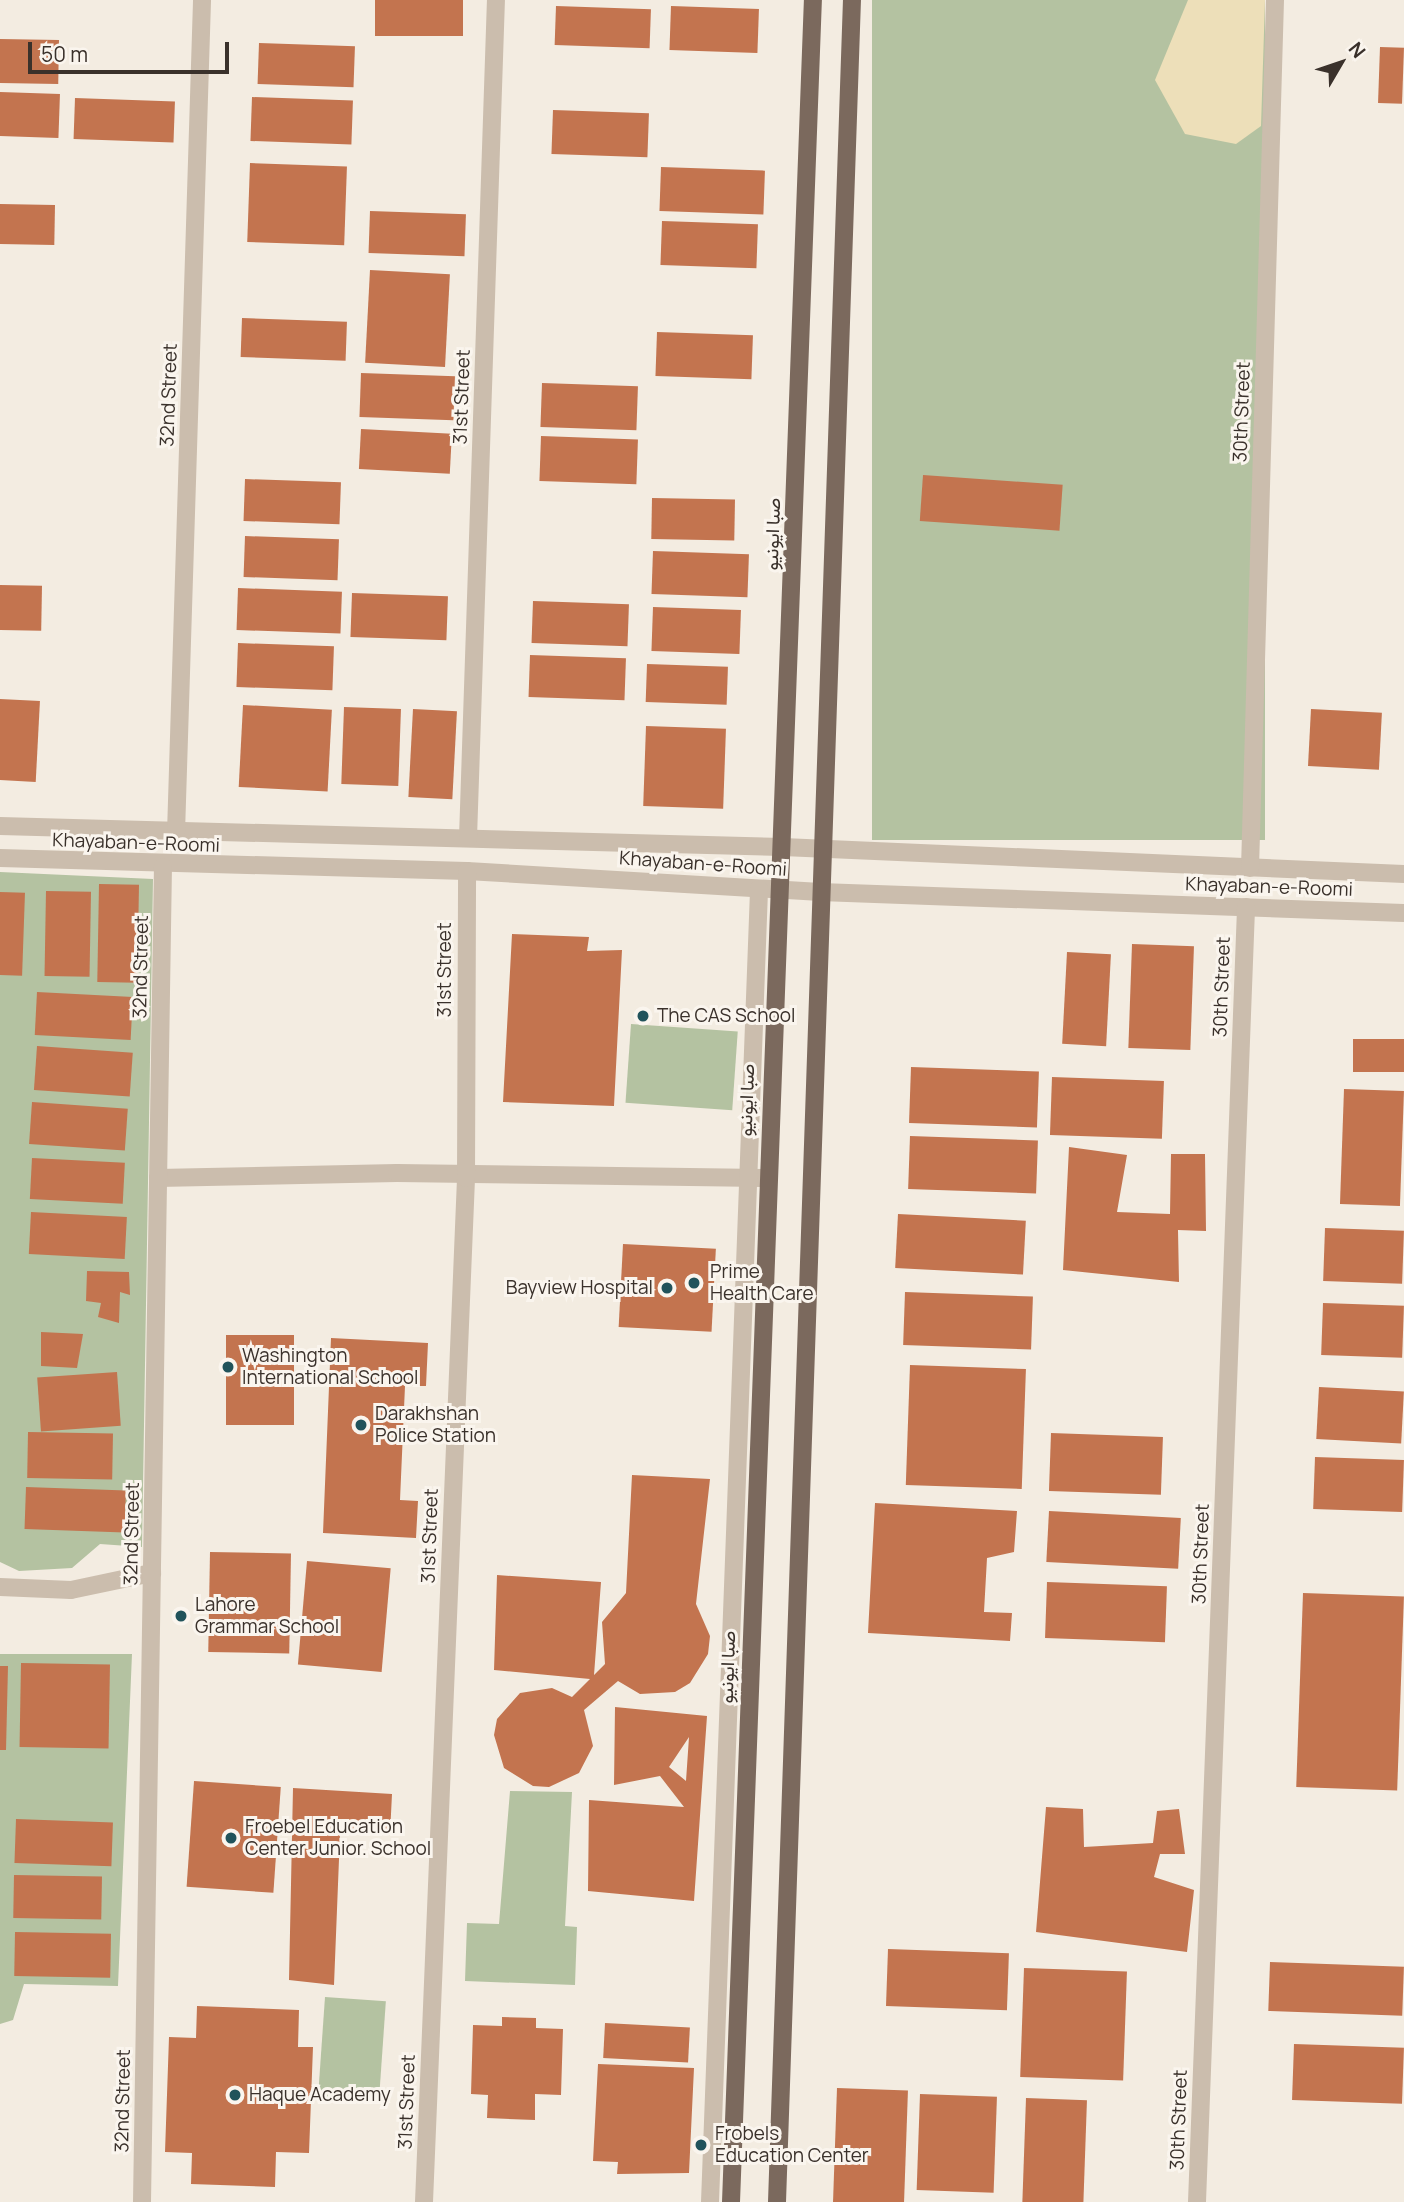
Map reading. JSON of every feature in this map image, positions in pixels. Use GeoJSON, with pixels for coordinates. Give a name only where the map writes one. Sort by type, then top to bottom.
{"type":"FeatureCollection","features":[{"type":"Feature","properties":{"kind":"main road","name":"صبا ایونیو"},"geometry":{"type":"LineString","coordinates":[[731,2202],[767,889],[783,847],[813,0]]}},
{"type":"Feature","properties":{"kind":"main road"},"geometry":{"type":"LineString","coordinates":[[777,2202],[852,0]]}},
{"type":"Feature","properties":{"kind":"street","name":"32nd Street"},"geometry":{"type":"LineString","coordinates":[[176,833],[202,0]]}},
{"type":"Feature","properties":{"kind":"street","name":"31st Street"},"geometry":{"type":"LineString","coordinates":[[468,838],[496,0]]}},
{"type":"Feature","properties":{"kind":"street","name":"30th Street"},"geometry":{"type":"LineString","coordinates":[[1250,868],[1275,0]]}},
{"type":"Feature","properties":{"kind":"street","name":"Khayaban-e-Roomi"},"geometry":{"type":"LineString","coordinates":[[0,826],[176,833],[783,847],[1404,874]]}},
{"type":"Feature","properties":{"kind":"street","name":"Khayaban-e-Roomi"},"geometry":{"type":"LineString","coordinates":[[0,858],[163,867],[467,870],[820,892],[1404,913]]}},
{"type":"Feature","properties":{"kind":"street","name":"32nd Street"},"geometry":{"type":"LineString","coordinates":[[142,2202],[163,867]]}},
{"type":"Feature","properties":{"kind":"street","name":"31st Street"},"geometry":{"type":"LineString","coordinates":[[424,2202],[466,1178],[467,870]]}},
{"type":"Feature","properties":{"kind":"street","name":"30th Street"},"geometry":{"type":"LineString","coordinates":[[1197,2202],[1247,907]]}},
{"type":"Feature","properties":{"kind":"street"},"geometry":{"type":"LineString","coordinates":[[158,1178],[759,1178],[710,2202]]}},
{"type":"Feature","properties":{"kind":"street"},"geometry":{"type":"LineString","coordinates":[[0,1587],[71,1590],[152,1573]]}},
{"type":"Feature","properties":{"kind":"green space"},"geometry":{"type":"Polygon","coordinates":[[[872,0],[1265,0],[1265,840],[872,840],[872,0]]]}},
{"type":"Feature","properties":{"kind":"green space"},"geometry":{"type":"Polygon","coordinates":[[[0,872],[153,879],[142,1547],[100,1544],[72,1568],[19,1571],[0,1562],[0,872]]]}},
{"type":"Feature","properties":{"kind":"green space"},"geometry":{"type":"Polygon","coordinates":[[[631,1024],[738,1031],[732,1110],[625,1103],[631,1024]]]}},
{"type":"Feature","properties":{"kind":"green space"},"geometry":{"type":"Polygon","coordinates":[[[0,1654],[132,1654],[118,1986],[24,1984],[13,2020],[0,2024],[0,1654]]]}},
{"type":"Feature","properties":{"kind":"green space"},"geometry":{"type":"Polygon","coordinates":[[[510,1791],[572,1792],[565,1926],[577,1927],[575,1985],[465,1981],[467,1923],[499,1924],[510,1791]]]}},
{"type":"Feature","properties":{"kind":"green space"},"geometry":{"type":"Polygon","coordinates":[[[325,1997],[386,2001],[379,2101],[318,2097],[325,1997]]]}},
{"type":"Feature","properties":{"kind":"sand"},"geometry":{"type":"Polygon","coordinates":[[[1188,0],[1265,0],[1261,126],[1236,144],[1185,134],[1155,80],[1188,0]]]}},
{"type":"Feature","properties":{"kind":"building"},"geometry":{"type":"Polygon","coordinates":[[[375,0],[463,0],[463,36],[375,36],[375,0]]]}},
{"type":"Feature","properties":{"kind":"building"},"geometry":{"type":"Polygon","coordinates":[[[556,6],[651,9],[650,48],[555,45],[556,6]]]}},
{"type":"Feature","properties":{"kind":"building"},"geometry":{"type":"Polygon","coordinates":[[[671,6],[759,9],[757,53],[669,50],[671,6]]]}},
{"type":"Feature","properties":{"kind":"building"},"geometry":{"type":"Polygon","coordinates":[[[0,39],[59,40],[58,84],[0,83],[0,39]]]}},
{"type":"Feature","properties":{"kind":"building"},"geometry":{"type":"Polygon","coordinates":[[[259,43],[355,46],[354,87],[258,84],[259,43]]]}},
{"type":"Feature","properties":{"kind":"building"},"geometry":{"type":"Polygon","coordinates":[[[1380,47],[1404,48],[1402,104],[1378,103],[1380,47]]]}},
{"type":"Feature","properties":{"kind":"building"},"geometry":{"type":"Polygon","coordinates":[[[0,92],[60,94],[58,138],[0,136],[0,92]]]}},
{"type":"Feature","properties":{"kind":"building"},"geometry":{"type":"Polygon","coordinates":[[[252,97],[353,101],[351,144],[250,141],[252,97]]]}},
{"type":"Feature","properties":{"kind":"building"},"geometry":{"type":"Polygon","coordinates":[[[75,98],[175,101],[174,142],[74,139],[75,98]]]}},
{"type":"Feature","properties":{"kind":"building"},"geometry":{"type":"Polygon","coordinates":[[[553,110],[649,113],[647,157],[551,154],[553,110]]]}},
{"type":"Feature","properties":{"kind":"building"},"geometry":{"type":"Polygon","coordinates":[[[250,163],[347,166],[344,245],[247,242],[250,163]]]}},
{"type":"Feature","properties":{"kind":"building"},"geometry":{"type":"Polygon","coordinates":[[[661,167],[765,171],[763,215],[659,211],[661,167]]]}},
{"type":"Feature","properties":{"kind":"building"},"geometry":{"type":"Polygon","coordinates":[[[0,204],[55,205],[54,245],[0,244],[0,204]]]}},
{"type":"Feature","properties":{"kind":"building"},"geometry":{"type":"Polygon","coordinates":[[[370,211],[466,214],[464,256],[369,253],[370,211]]]}},
{"type":"Feature","properties":{"kind":"building"},"geometry":{"type":"Polygon","coordinates":[[[662,221],[758,224],[756,268],[660,265],[662,221]]]}},
{"type":"Feature","properties":{"kind":"building"},"geometry":{"type":"Polygon","coordinates":[[[370,270],[450,274],[445,367],[365,363],[370,270]]]}},
{"type":"Feature","properties":{"kind":"building"},"geometry":{"type":"Polygon","coordinates":[[[242,318],[347,322],[346,361],[241,357],[242,318]]]}},
{"type":"Feature","properties":{"kind":"building"},"geometry":{"type":"Polygon","coordinates":[[[657,332],[753,335],[751,379],[655,376],[657,332]]]}},
{"type":"Feature","properties":{"kind":"building"},"geometry":{"type":"Polygon","coordinates":[[[361,373],[455,376],[453,420],[359,417],[361,373]]]}},
{"type":"Feature","properties":{"kind":"building"},"geometry":{"type":"Polygon","coordinates":[[[542,383],[638,386],[636,430],[540,427],[542,383]]]}},
{"type":"Feature","properties":{"kind":"building"},"geometry":{"type":"Polygon","coordinates":[[[361,429],[452,434],[450,474],[359,469],[361,429]]]}},
{"type":"Feature","properties":{"kind":"building"},"geometry":{"type":"Polygon","coordinates":[[[541,436],[638,439],[636,484],[539,481],[541,436]]]}},
{"type":"Feature","properties":{"kind":"building"},"geometry":{"type":"Polygon","coordinates":[[[923,475],[1063,485],[1059,531],[920,521],[923,475]]]}},
{"type":"Feature","properties":{"kind":"building"},"geometry":{"type":"Polygon","coordinates":[[[245,479],[341,482],[339,524],[244,521],[245,479]]]}},
{"type":"Feature","properties":{"kind":"building"},"geometry":{"type":"Polygon","coordinates":[[[652,498],[735,499],[734,540],[651,539],[652,498]]]}},
{"type":"Feature","properties":{"kind":"building"},"geometry":{"type":"Polygon","coordinates":[[[245,536],[339,539],[338,580],[244,577],[245,536]]]}},
{"type":"Feature","properties":{"kind":"building"},"geometry":{"type":"Polygon","coordinates":[[[653,551],[749,554],[747,597],[651,594],[653,551]]]}},
{"type":"Feature","properties":{"kind":"building"},"geometry":{"type":"Polygon","coordinates":[[[0,585],[42,586],[41,631],[0,630],[0,585]]]}},
{"type":"Feature","properties":{"kind":"building"},"geometry":{"type":"Polygon","coordinates":[[[238,588],[342,592],[340,634],[237,630],[238,588]]]}},
{"type":"Feature","properties":{"kind":"building"},"geometry":{"type":"Polygon","coordinates":[[[352,593],[448,596],[446,640],[350,637],[352,593]]]}},
{"type":"Feature","properties":{"kind":"building"},"geometry":{"type":"Polygon","coordinates":[[[533,601],[629,604],[627,646],[532,643],[533,601]]]}},
{"type":"Feature","properties":{"kind":"building"},"geometry":{"type":"Polygon","coordinates":[[[653,607],[741,610],[739,654],[651,651],[653,607]]]}},
{"type":"Feature","properties":{"kind":"building"},"geometry":{"type":"Polygon","coordinates":[[[238,643],[334,646],[332,690],[236,687],[238,643]]]}},
{"type":"Feature","properties":{"kind":"building"},"geometry":{"type":"Polygon","coordinates":[[[530,655],[626,658],[624,700],[529,697],[530,655]]]}},
{"type":"Feature","properties":{"kind":"building"},"geometry":{"type":"Polygon","coordinates":[[[647,664],[728,667],[727,705],[646,702],[647,664]]]}},
{"type":"Feature","properties":{"kind":"building"},"geometry":{"type":"Polygon","coordinates":[[[0,699],[40,701],[36,782],[0,780],[0,699]]]}},
{"type":"Feature","properties":{"kind":"building"},"geometry":{"type":"Polygon","coordinates":[[[243,705],[332,710],[328,792],[239,787],[243,705]]]}},
{"type":"Feature","properties":{"kind":"building"},"geometry":{"type":"Polygon","coordinates":[[[344,707],[401,709],[398,786],[341,784],[344,707]]]}},
{"type":"Feature","properties":{"kind":"building"},"geometry":{"type":"Polygon","coordinates":[[[413,709],[457,711],[452,799],[408,797],[413,709]]]}},
{"type":"Feature","properties":{"kind":"building"},"geometry":{"type":"Polygon","coordinates":[[[1311,709],[1382,713],[1379,770],[1308,766],[1311,709]]]}},
{"type":"Feature","properties":{"kind":"building"},"geometry":{"type":"Polygon","coordinates":[[[646,726],[726,729],[723,809],[643,806],[646,726]]]}},
{"type":"Feature","properties":{"kind":"building"},"geometry":{"type":"Polygon","coordinates":[[[99,884],[139,885],[137,983],[97,982],[99,884]]]}},
{"type":"Feature","properties":{"kind":"building"},"geometry":{"type":"Polygon","coordinates":[[[46,891],[91,892],[90,977],[45,976],[46,891]]]}},
{"type":"Feature","properties":{"kind":"building"},"geometry":{"type":"Polygon","coordinates":[[[0,892],[25,893],[22,976],[0,975],[0,892]]]}},
{"type":"Feature","properties":{"kind":"building"},"geometry":{"type":"Polygon","coordinates":[[[512,934],[589,937],[587,951],[622,950],[614,1106],[503,1102],[512,934]]]}},
{"type":"Feature","properties":{"kind":"building"},"geometry":{"type":"Polygon","coordinates":[[[1132,944],[1194,946],[1190,1050],[1128,1048],[1132,944]]]}},
{"type":"Feature","properties":{"kind":"building"},"geometry":{"type":"Polygon","coordinates":[[[1067,952],[1111,954],[1106,1046],[1062,1044],[1067,952]]]}},
{"type":"Feature","properties":{"kind":"building"},"geometry":{"type":"Polygon","coordinates":[[[37,992],[133,997],[131,1040],[35,1035],[37,992]]]}},
{"type":"Feature","properties":{"kind":"building"},"geometry":{"type":"Polygon","coordinates":[[[1353,1039],[1404,1039],[1404,1072],[1353,1072],[1353,1039]]]}},
{"type":"Feature","properties":{"kind":"building"},"geometry":{"type":"Polygon","coordinates":[[[37,1046],[133,1053],[130,1097],[34,1090],[37,1046]]]}},
{"type":"Feature","properties":{"kind":"building"},"geometry":{"type":"Polygon","coordinates":[[[911,1067],[1039,1071],[1037,1127],[909,1123],[911,1067]]]}},
{"type":"Feature","properties":{"kind":"building"},"geometry":{"type":"Polygon","coordinates":[[[1052,1077],[1164,1081],[1162,1139],[1050,1135],[1052,1077]]]}},
{"type":"Feature","properties":{"kind":"building"},"geometry":{"type":"Polygon","coordinates":[[[1344,1089],[1404,1091],[1400,1206],[1340,1204],[1344,1089]]]}},
{"type":"Feature","properties":{"kind":"building"},"geometry":{"type":"Polygon","coordinates":[[[32,1102],[128,1109],[125,1151],[29,1144],[32,1102]]]}},
{"type":"Feature","properties":{"kind":"building"},"geometry":{"type":"Polygon","coordinates":[[[910,1136],[1038,1140],[1036,1193],[908,1189],[910,1136]]]}},
{"type":"Feature","properties":{"kind":"building"},"geometry":{"type":"Polygon","coordinates":[[[1069,1147],[1127,1155],[1117,1212],[1170,1214],[1171,1154],[1205,1154],[1206,1231],[1178,1230],[1179,1282],[1063,1270],[1069,1147]]]}},
{"type":"Feature","properties":{"kind":"building"},"geometry":{"type":"Polygon","coordinates":[[[32,1158],[125,1163],[123,1204],[30,1199],[32,1158]]]}},
{"type":"Feature","properties":{"kind":"building"},"geometry":{"type":"Polygon","coordinates":[[[31,1212],[127,1217],[125,1259],[29,1254],[31,1212]]]}},
{"type":"Feature","properties":{"kind":"building"},"geometry":{"type":"Polygon","coordinates":[[[898,1214],[1026,1221],[1023,1275],[895,1268],[898,1214]]]}},
{"type":"Feature","properties":{"kind":"building"},"geometry":{"type":"Polygon","coordinates":[[[1325,1228],[1404,1231],[1402,1284],[1323,1281],[1325,1228]]]}},
{"type":"Feature","properties":{"kind":"building","name":"Bayview Hospital"},"geometry":{"type":"Polygon","coordinates":[[[623,1244],[716,1249],[712,1332],[619,1327],[623,1244]]]}},
{"type":"Feature","properties":{"kind":"building"},"geometry":{"type":"Polygon","coordinates":[[[87,1271],[129,1272],[130,1295],[120,1292],[119,1323],[98,1317],[101,1303],[86,1301],[87,1271]]]}},
{"type":"Feature","properties":{"kind":"building"},"geometry":{"type":"Polygon","coordinates":[[[905,1292],[1033,1296],[1031,1349],[903,1345],[905,1292]]]}},
{"type":"Feature","properties":{"kind":"building"},"geometry":{"type":"Polygon","coordinates":[[[1323,1303],[1404,1306],[1402,1358],[1321,1355],[1323,1303]]]}},
{"type":"Feature","properties":{"kind":"building"},"geometry":{"type":"Polygon","coordinates":[[[41,1332],[83,1334],[77,1368],[41,1366],[41,1332]]]}},
{"type":"Feature","properties":{"kind":"building"},"geometry":{"type":"Polygon","coordinates":[[[226,1335],[294,1335],[294,1425],[226,1425],[226,1335]]]}},
{"type":"Feature","properties":{"kind":"building"},"geometry":{"type":"Polygon","coordinates":[[[331,1338],[428,1343],[426,1386],[405,1386],[400,1500],[418,1501],[416,1538],[323,1533],[331,1338]]]}},
{"type":"Feature","properties":{"kind":"building"},"geometry":{"type":"Polygon","coordinates":[[[910,1365],[1026,1369],[1022,1489],[906,1485],[910,1365]]]}},
{"type":"Feature","properties":{"kind":"building"},"geometry":{"type":"Polygon","coordinates":[[[117,1372],[121,1426],[41,1431],[37,1378],[117,1372]]]}},
{"type":"Feature","properties":{"kind":"building"},"geometry":{"type":"Polygon","coordinates":[[[1319,1387],[1404,1391],[1401,1443],[1316,1439],[1319,1387]]]}},
{"type":"Feature","properties":{"kind":"building"},"geometry":{"type":"Polygon","coordinates":[[[28,1432],[113,1433],[112,1479],[27,1478],[28,1432]]]}},
{"type":"Feature","properties":{"kind":"building"},"geometry":{"type":"Polygon","coordinates":[[[1051,1433],[1163,1437],[1161,1495],[1049,1491],[1051,1433]]]}},
{"type":"Feature","properties":{"kind":"building"},"geometry":{"type":"Polygon","coordinates":[[[1315,1457],[1404,1460],[1402,1512],[1313,1509],[1315,1457]]]}},
{"type":"Feature","properties":{"kind":"building"},"geometry":{"type":"Polygon","coordinates":[[[632,1475],[710,1479],[696,1604],[710,1636],[708,1654],[690,1683],[675,1692],[640,1694],[618,1681],[584,1710],[593,1746],[579,1773],[549,1787],[533,1786],[504,1768],[494,1735],[497,1719],[520,1693],[552,1688],[572,1697],[590,1679],[494,1670],[497,1575],[601,1582],[594,1675],[605,1664],[602,1622],[626,1593],[632,1475]]]}},
{"type":"Feature","properties":{"kind":"building"},"geometry":{"type":"Polygon","coordinates":[[[26,1487],[126,1490],[124,1532],[25,1529],[26,1487]]]}},
{"type":"Feature","properties":{"kind":"building"},"geometry":{"type":"Polygon","coordinates":[[[875,1503],[1017,1511],[1014,1552],[987,1558],[984,1612],[1012,1613],[1010,1641],[868,1633],[875,1503]]]}},
{"type":"Feature","properties":{"kind":"building"},"geometry":{"type":"Polygon","coordinates":[[[1049,1511],[1181,1518],[1178,1569],[1046,1562],[1049,1511]]]}},
{"type":"Feature","properties":{"kind":"building"},"geometry":{"type":"Polygon","coordinates":[[[210,1552],[291,1553],[289,1653],[208,1652],[210,1552]]]}},
{"type":"Feature","properties":{"kind":"building"},"geometry":{"type":"Polygon","coordinates":[[[307,1561],[391,1568],[382,1672],[298,1665],[307,1561]]]}},
{"type":"Feature","properties":{"kind":"building"},"geometry":{"type":"Polygon","coordinates":[[[1047,1582],[1167,1586],[1165,1642],[1045,1638],[1047,1582]]]}},
{"type":"Feature","properties":{"kind":"building"},"geometry":{"type":"Polygon","coordinates":[[[1303,1593],[1404,1597],[1397,1790],[1296,1787],[1303,1593]]]}},
{"type":"Feature","properties":{"kind":"building"},"geometry":{"type":"Polygon","coordinates":[[[21,1663],[110,1665],[109,1749],[20,1747],[21,1663]]]}},
{"type":"Feature","properties":{"kind":"building"},"geometry":{"type":"Polygon","coordinates":[[[0,1666],[8,1666],[6,1750],[0,1750],[0,1666]]]}},
{"type":"Feature","properties":{"kind":"building"},"geometry":{"type":"Polygon","coordinates":[[[615,1707],[707,1716],[694,1901],[588,1891],[589,1800],[684,1807],[660,1776],[614,1785],[615,1707]],[[689,1737],[669,1767],[686,1781],[689,1737]]]}},
{"type":"Feature","properties":{"kind":"building"},"geometry":{"type":"Polygon","coordinates":[[[194,1781],[281,1787],[273,1893],[187,1887],[194,1781]]]}},
{"type":"Feature","properties":{"kind":"building"},"geometry":{"type":"Polygon","coordinates":[[[293,1788],[392,1794],[390,1834],[340,1834],[334,1985],[289,1980],[293,1788]]]}},
{"type":"Feature","properties":{"kind":"building"},"geometry":{"type":"Polygon","coordinates":[[[1046,1807],[1083,1809],[1084,1847],[1153,1843],[1157,1811],[1179,1809],[1185,1854],[1160,1854],[1154,1877],[1194,1890],[1187,1952],[1036,1932],[1046,1807]]]}},
{"type":"Feature","properties":{"kind":"building"},"geometry":{"type":"Polygon","coordinates":[[[16,1819],[113,1822],[111,1866],[14,1863],[16,1819]]]}},
{"type":"Feature","properties":{"kind":"building"},"geometry":{"type":"Polygon","coordinates":[[[14,1875],[102,1877],[101,1920],[13,1918],[14,1875]]]}},
{"type":"Feature","properties":{"kind":"building"},"geometry":{"type":"Polygon","coordinates":[[[15,1932],[111,1934],[110,1978],[14,1976],[15,1932]]]}},
{"type":"Feature","properties":{"kind":"building"},"geometry":{"type":"Polygon","coordinates":[[[888,1949],[1009,1953],[1007,2010],[886,2006],[888,1949]]]}},
{"type":"Feature","properties":{"kind":"building"},"geometry":{"type":"Polygon","coordinates":[[[1270,1962],[1404,1967],[1402,2016],[1268,2011],[1270,1962]]]}},
{"type":"Feature","properties":{"kind":"building"},"geometry":{"type":"Polygon","coordinates":[[[1024,1968],[1127,1972],[1123,2081],[1020,2077],[1024,1968]]]}},
{"type":"Feature","properties":{"kind":"building"},"geometry":{"type":"Polygon","coordinates":[[[197,2006],[299,2010],[298,2047],[313,2047],[309,2153],[276,2152],[275,2187],[191,2184],[192,2153],[165,2152],[169,2037],[196,2038],[197,2006]]]}},
{"type":"Feature","properties":{"kind":"building"},"geometry":{"type":"Polygon","coordinates":[[[502,2017],[536,2018],[536,2028],[563,2029],[561,2095],[535,2094],[535,2120],[487,2118],[488,2095],[471,2094],[473,2025],[502,2026],[502,2017]]]}},
{"type":"Feature","properties":{"kind":"building"},"geometry":{"type":"Polygon","coordinates":[[[605,2023],[690,2027],[688,2062],[603,2058],[605,2023]]]}},
{"type":"Feature","properties":{"kind":"building"},"geometry":{"type":"Polygon","coordinates":[[[1294,2044],[1404,2048],[1402,2104],[1292,2100],[1294,2044]]]}},
{"type":"Feature","properties":{"kind":"building"},"geometry":{"type":"Polygon","coordinates":[[[598,2064],[694,2068],[689,2173],[617,2174],[618,2162],[593,2161],[598,2064]]]}},
{"type":"Feature","properties":{"kind":"building"},"geometry":{"type":"Polygon","coordinates":[[[837,2088],[908,2090],[904,2202],[833,2202],[837,2088]]]}},
{"type":"Feature","properties":{"kind":"building"},"geometry":{"type":"Polygon","coordinates":[[[920,2094],[997,2097],[994,2193],[917,2190],[920,2094]]]}},
{"type":"Feature","properties":{"kind":"building"},"geometry":{"type":"Polygon","coordinates":[[[1026,2098],[1087,2100],[1083,2202],[1022,2202],[1026,2098]]]}},
{"type":"Feature","properties":{"kind":"place","name":"The CAS School"},"geometry":{"type":"Point","coordinates":[643,1016]}},
{"type":"Feature","properties":{"kind":"place","name":"Prime Health Care"},"geometry":{"type":"Point","coordinates":[694,1283]}},
{"type":"Feature","properties":{"kind":"place","name":"Bayview Hospital"},"geometry":{"type":"Point","coordinates":[667,1288]}},
{"type":"Feature","properties":{"kind":"place","name":"Washington International School"},"geometry":{"type":"Point","coordinates":[228,1367]}},
{"type":"Feature","properties":{"kind":"place","name":"Darakhshan Police Station"},"geometry":{"type":"Point","coordinates":[361,1425]}},
{"type":"Feature","properties":{"kind":"place","name":"Lahore Grammar School"},"geometry":{"type":"Point","coordinates":[181,1616]}},
{"type":"Feature","properties":{"kind":"place","name":"Froebel Education Center Junior. School"},"geometry":{"type":"Point","coordinates":[231,1838]}},
{"type":"Feature","properties":{"kind":"place","name":"Haque Academy"},"geometry":{"type":"Point","coordinates":[235,2095]}},
{"type":"Feature","properties":{"kind":"place","name":"Frobels Education Center"},"geometry":{"type":"Point","coordinates":[701,2145]}}]}
